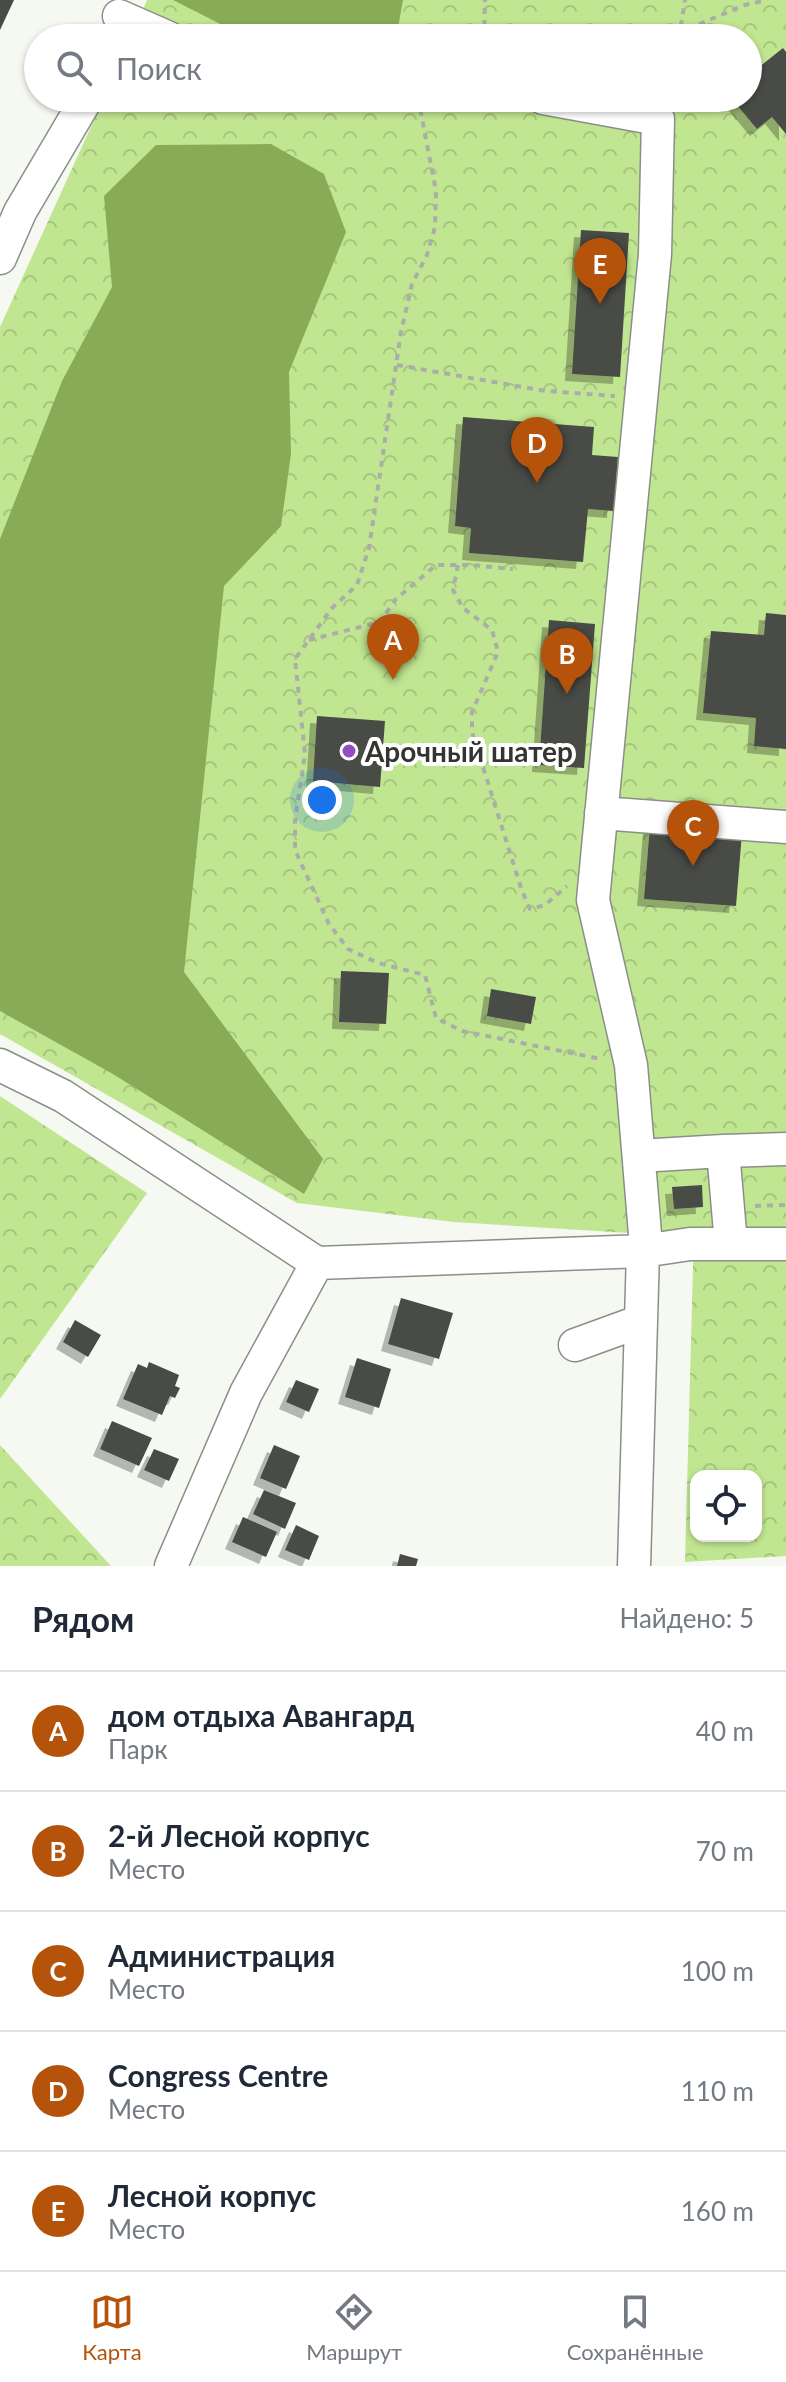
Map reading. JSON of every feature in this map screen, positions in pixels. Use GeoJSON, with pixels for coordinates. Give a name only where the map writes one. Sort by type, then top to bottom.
{"type":"FeatureCollection","features":[{"type":"Feature","properties":{"kind":"street"},"geometry":{"type":"LineString","coordinates":[[0,258],[20,212],[79,112]]}},
{"type":"Feature","properties":{"kind":"street"},"geometry":{"type":"LineString","coordinates":[[620,112],[658,119],[655,254],[593,900],[631,1065],[645,1234],[634,1566]]}},
{"type":"Feature","properties":{"kind":"street"},"geometry":{"type":"LineString","coordinates":[[601,813],[786,827]]}},
{"type":"Feature","properties":{"kind":"street"},"geometry":{"type":"LineString","coordinates":[[0,1065],[63,1096],[317,1263],[643,1251],[690,1244],[786,1244]]}},
{"type":"Feature","properties":{"kind":"street"},"geometry":{"type":"LineString","coordinates":[[639,1156],[786,1149]]}},
{"type":"Feature","properties":{"kind":"street"},"geometry":{"type":"LineString","coordinates":[[723,1151],[731,1244]]}},
{"type":"Feature","properties":{"kind":"street"},"geometry":{"type":"LineString","coordinates":[[171,1566],[246,1393],[317,1263]]}},
{"type":"Feature","properties":{"kind":"street"},"geometry":{"type":"LineString","coordinates":[[575,1345],[641,1321]]}},
{"type":"Feature","properties":{"kind":"path"},"geometry":{"type":"LineString","coordinates":[[484,24],[485,0]]}},
{"type":"Feature","properties":{"kind":"path"},"geometry":{"type":"LineString","coordinates":[[682,24],[685,0]]}},
{"type":"Feature","properties":{"kind":"path"},"geometry":{"type":"LineString","coordinates":[[698,24],[745,5],[767,0]]}},
{"type":"Feature","properties":{"kind":"path"},"geometry":{"type":"LineString","coordinates":[[421,112],[436,191],[435,227],[427,255],[412,284],[369,548],[357,585],[332,608],[295,659],[305,754],[295,820],[295,850],[329,924],[348,949],[378,963],[425,975],[436,1018],[462,1031],[631,1065]]}},
{"type":"Feature","properties":{"kind":"path"},"geometry":{"type":"LineString","coordinates":[[397,365],[546,391],[641,398]]}},
{"type":"Feature","properties":{"kind":"path"},"geometry":{"type":"LineString","coordinates":[[307,641],[380,622],[395,600],[436,565],[513,569]]}},
{"type":"Feature","properties":{"kind":"path"},"geometry":{"type":"LineString","coordinates":[[458,565],[453,590],[463,608],[492,630],[498,652],[472,712],[472,732],[493,805],[530,909],[545,905],[597,861]]}},
{"type":"Feature","properties":{"kind":"green space"},"geometry":{"type":"Polygon","coordinates":[[[147,0],[786,0],[786,1556],[685,1562],[694,1230],[645,1234],[454,1222],[297,1203],[0,1034],[0,327],[98,112],[762,112],[762,24],[137,24],[147,0]]]}},
{"type":"Feature","properties":{"kind":"green space"},"geometry":{"type":"Polygon","coordinates":[[[0,1096],[147,1193],[0,1399],[0,1096]]]}},
{"type":"Feature","properties":{"kind":"green space"},"geometry":{"type":"Polygon","coordinates":[[[0,1445],[111,1566],[0,1566],[0,1445]]]}},
{"type":"Feature","properties":{"kind":"shaded area"},"geometry":{"type":"Polygon","coordinates":[[[173,0],[403,0],[399,24],[220,24],[173,0]]]}},
{"type":"Feature","properties":{"kind":"shaded area"},"geometry":{"type":"Polygon","coordinates":[[[271,144],[324,174],[346,232],[289,372],[291,454],[281,526],[224,586],[184,972],[323,1159],[304,1194],[113,1074],[0,1011],[0,539],[62,381],[112,287],[104,196],[156,145],[271,144]]]}},
{"type":"Feature","properties":{"kind":"building"},"geometry":{"type":"Polygon","coordinates":[[[0,0],[14,0],[0,30],[0,0]]]}},
{"type":"Feature","properties":{"kind":"building"},"geometry":{"type":"Polygon","coordinates":[[[783,48],[786,52],[786,134],[772,117],[757,129],[743,112],[762,112],[762,65],[783,48]]]}},
{"type":"Feature","properties":{"kind":"building"},"geometry":{"type":"Polygon","coordinates":[[[581,230],[629,233],[620,377],[572,374],[581,230]]]}},
{"type":"Feature","properties":{"kind":"building"},"geometry":{"type":"Polygon","coordinates":[[[463,417],[594,427],[592,455],[618,457],[614,511],[588,509],[583,562],[469,553],[471,528],[455,526],[463,417]]]}},
{"type":"Feature","properties":{"kind":"building"},"geometry":{"type":"Polygon","coordinates":[[[766,613],[786,615],[786,749],[754,746],[756,718],[703,713],[711,631],[764,635],[766,613]]]}},
{"type":"Feature","properties":{"kind":"building"},"geometry":{"type":"Polygon","coordinates":[[[549,620],[595,624],[584,768],[539,765],[549,620]]]}},
{"type":"Feature","properties":{"kind":"building","name":"Арочный шатер"},"geometry":{"type":"Polygon","coordinates":[[[317,716],[385,721],[380,787],[313,781],[317,716]]]}},
{"type":"Feature","properties":{"kind":"building"},"geometry":{"type":"Polygon","coordinates":[[[650,826],[742,833],[736,906],[644,899],[650,826]]]}},
{"type":"Feature","properties":{"kind":"building"},"geometry":{"type":"Polygon","coordinates":[[[341,971],[389,973],[386,1024],[339,1022],[341,971]]]}},
{"type":"Feature","properties":{"kind":"building"},"geometry":{"type":"Polygon","coordinates":[[[491,989],[536,997],[531,1024],[487,1016],[491,989]]]}},
{"type":"Feature","properties":{"kind":"building"},"geometry":{"type":"Polygon","coordinates":[[[702,1185],[703,1207],[674,1209],[672,1187],[702,1185]]]}},
{"type":"Feature","properties":{"kind":"building"},"geometry":{"type":"Polygon","coordinates":[[[401,1298],[453,1313],[439,1359],[388,1344],[401,1298]]]}},
{"type":"Feature","properties":{"kind":"building"},"geometry":{"type":"Polygon","coordinates":[[[75,1320],[101,1335],[88,1357],[63,1342],[75,1320]]]}},
{"type":"Feature","properties":{"kind":"building"},"geometry":{"type":"Polygon","coordinates":[[[357,1358],[391,1369],[379,1408],[345,1397],[357,1358]]]}},
{"type":"Feature","properties":{"kind":"building"},"geometry":{"type":"Polygon","coordinates":[[[149,1362],[179,1375],[175,1386],[180,1388],[175,1398],[170,1396],[162,1415],[123,1399],[138,1364],[147,1368],[149,1362]]]}},
{"type":"Feature","properties":{"kind":"building"},"geometry":{"type":"Polygon","coordinates":[[[296,1380],[319,1389],[309,1412],[286,1402],[296,1380]]]}},
{"type":"Feature","properties":{"kind":"building"},"geometry":{"type":"Polygon","coordinates":[[[112,1421],[152,1438],[139,1466],[100,1449],[112,1421]]]}},
{"type":"Feature","properties":{"kind":"building"},"geometry":{"type":"Polygon","coordinates":[[[274,1445],[300,1456],[286,1489],[260,1478],[274,1445]]]}},
{"type":"Feature","properties":{"kind":"building"},"geometry":{"type":"Polygon","coordinates":[[[154,1449],[179,1459],[169,1481],[144,1470],[154,1449]]]}},
{"type":"Feature","properties":{"kind":"building"},"geometry":{"type":"Polygon","coordinates":[[[264,1490],[296,1503],[285,1529],[253,1514],[264,1490]]]}},
{"type":"Feature","properties":{"kind":"building"},"geometry":{"type":"Polygon","coordinates":[[[243,1517],[277,1532],[266,1557],[232,1542],[243,1517]]]}},
{"type":"Feature","properties":{"kind":"building"},"geometry":{"type":"Polygon","coordinates":[[[296,1525],[319,1536],[309,1560],[285,1550],[296,1525]]]}},
{"type":"Feature","properties":{"kind":"building"},"geometry":{"type":"Polygon","coordinates":[[[400,1554],[418,1559],[416,1566],[397,1566],[400,1554]]]}},
{"type":"Feature","properties":{"kind":"place","name":"Лесной корпус"},"geometry":{"type":"Point","coordinates":[600,304]}},
{"type":"Feature","properties":{"kind":"place","name":"Congress Centre"},"geometry":{"type":"Point","coordinates":[537,483]}},
{"type":"Feature","properties":{"kind":"place","name":"дом отдыха Авангард"},"geometry":{"type":"Point","coordinates":[393,680]}},
{"type":"Feature","properties":{"kind":"place","name":"2-й Лесной корпус"},"geometry":{"type":"Point","coordinates":[567,694]}},
{"type":"Feature","properties":{"kind":"place","name":"Арочный шатер"},"geometry":{"type":"Point","coordinates":[349,751]}},
{"type":"Feature","properties":{"kind":"place","name":"Администрация"},"geometry":{"type":"Point","coordinates":[693,866]}}]}
